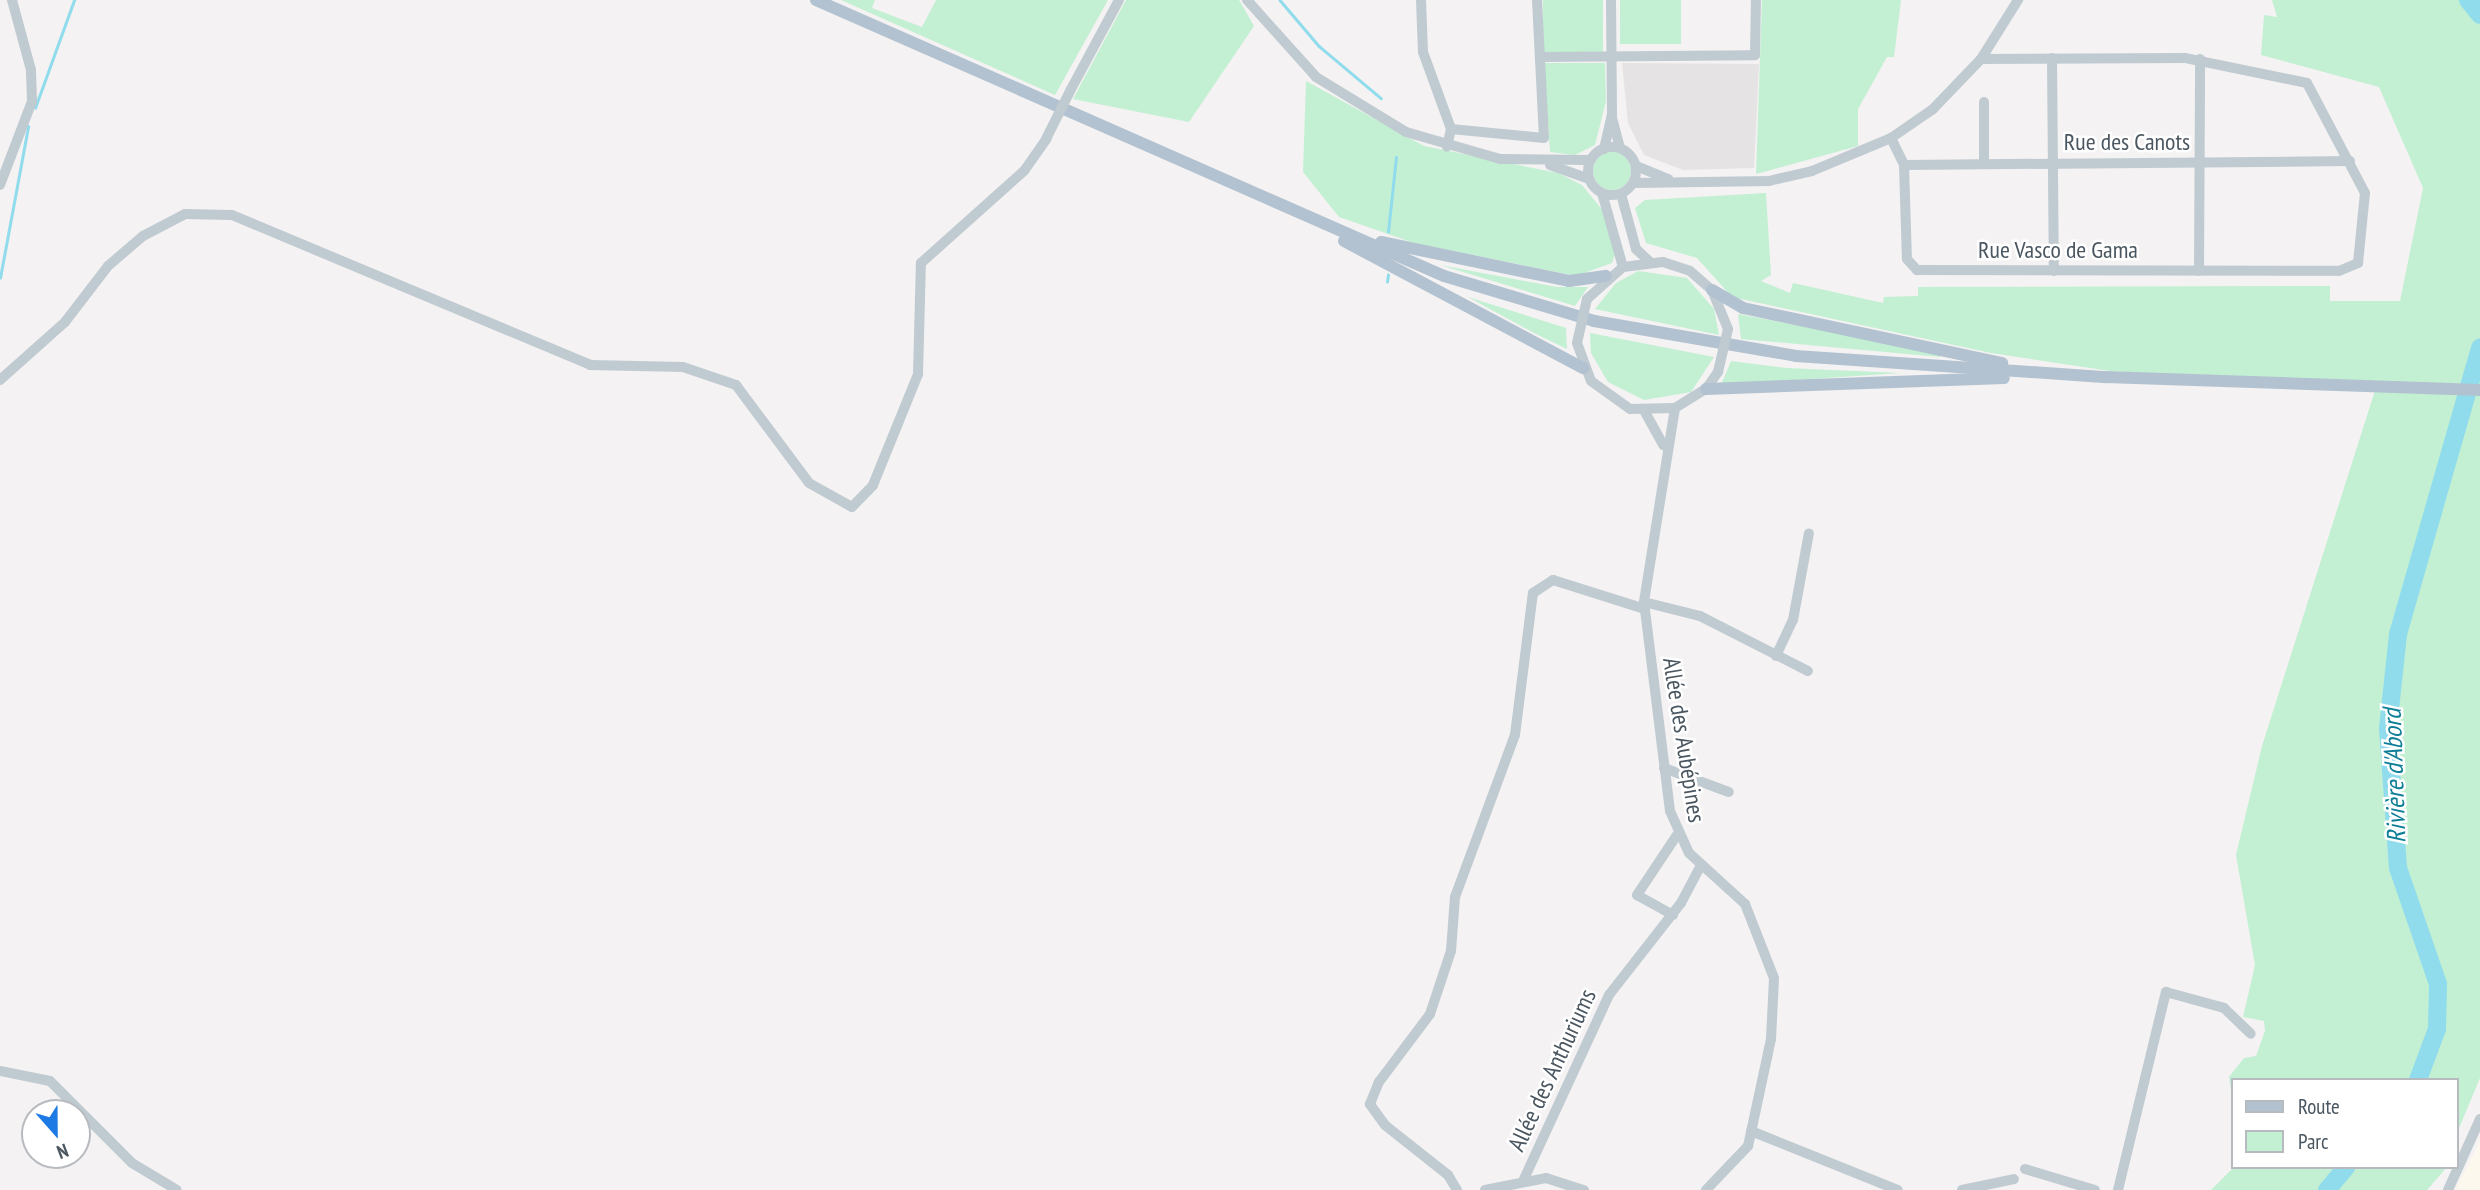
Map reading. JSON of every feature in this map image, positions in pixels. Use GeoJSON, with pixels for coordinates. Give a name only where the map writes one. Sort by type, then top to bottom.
{"type":"FeatureCollection","features":[{"type":"Feature","properties":{"kind":"main road"},"geometry":{"type":"LineString","coordinates":[[816,0],[1279,207],[1523,303],[1674,338],[1796,356],[2106,377],[2480,390]]}},
{"type":"Feature","properties":{"kind":"main road"},"geometry":{"type":"LineString","coordinates":[[1279,207],[1583,368]]}},
{"type":"Feature","properties":{"kind":"main road"},"geometry":{"type":"LineString","coordinates":[[1334,229],[1485,268],[1569,281],[1606,276]]}},
{"type":"Feature","properties":{"kind":"main road"},"geometry":{"type":"LineString","coordinates":[[1712,290],[1743,308],[1989,361],[2106,377]]}},
{"type":"Feature","properties":{"kind":"main road"},"geometry":{"type":"LineString","coordinates":[[1706,389],[2106,377]]}},
{"type":"Feature","properties":{"kind":"street"},"geometry":{"type":"LineString","coordinates":[[0,185],[32,102],[31,70],[12,0]]}},
{"type":"Feature","properties":{"kind":"street"},"geometry":{"type":"LineString","coordinates":[[0,380],[65,322],[107,267],[143,236],[185,214],[232,215],[590,365],[683,367],[736,385],[809,483],[852,507],[873,485],[918,374],[921,263],[1024,171],[1046,139],[1118,0]]}},
{"type":"Feature","properties":{"kind":"street"},"geometry":{"type":"LineString","coordinates":[[1247,0],[1316,77],[1388,123],[1447,147],[1548,164],[1589,179],[1602,193],[1623,267]]}},
{"type":"Feature","properties":{"kind":"street"},"geometry":{"type":"LineString","coordinates":[[1421,0],[1427,70],[1451,129],[1447,147]]}},
{"type":"Feature","properties":{"kind":"street"},"geometry":{"type":"LineString","coordinates":[[1451,129],[1542,140],[1537,0]]}},
{"type":"Feature","properties":{"kind":"street"},"geometry":{"type":"LineString","coordinates":[[1604,149],[1612,115],[1611,0]]}},
{"type":"Feature","properties":{"kind":"street"},"geometry":{"type":"LineString","coordinates":[[1541,57],[1755,55],[1756,0]]}},
{"type":"Feature","properties":{"kind":"street"},"geometry":{"type":"LineString","coordinates":[[1602,193],[1621,194],[1634,183],[1769,181],[1812,171],[1891,138],[1933,109],[1981,59],[2018,0]]}},
{"type":"Feature","properties":{"kind":"street"},"geometry":{"type":"LineString","coordinates":[[2052,58],[2054,271]]}},
{"type":"Feature","properties":{"kind":"street"},"geometry":{"type":"LineString","coordinates":[[1981,59],[2200,59],[2307,83],[2350,161]]}},
{"type":"Feature","properties":{"kind":"street"},"geometry":{"type":"LineString","coordinates":[[2199,271],[2202,163],[2200,59]]}},
{"type":"Feature","properties":{"kind":"street"},"geometry":{"type":"LineString","coordinates":[[1984,102],[1984,164]]}},
{"type":"Feature","properties":{"kind":"street"},"geometry":{"type":"LineString","coordinates":[[1612,115],[1620,148],[1636,166],[1675,181]]}},
{"type":"Feature","properties":{"kind":"street","name":"Rue Vasco de Gama"},"geometry":{"type":"LineString","coordinates":[[1891,138],[1904,165],[1907,259],[1914,269],[2339,271],[2352,268],[2361,253],[2365,193],[2350,161]]}},
{"type":"Feature","properties":{"kind":"street"},"geometry":{"type":"LineString","coordinates":[[1548,164],[1590,160],[1604,149],[1620,148]]}},
{"type":"Feature","properties":{"kind":"street"},"geometry":{"type":"LineString","coordinates":[[1589,179],[1590,160]]}},
{"type":"Feature","properties":{"kind":"street","name":"Rue des Canots"},"geometry":{"type":"LineString","coordinates":[[1904,165],[2350,161]]}},
{"type":"Feature","properties":{"kind":"street"},"geometry":{"type":"LineString","coordinates":[[1634,183],[1636,166]]}},
{"type":"Feature","properties":{"kind":"street"},"geometry":{"type":"LineString","coordinates":[[1621,194],[1631,239],[1648,261]]}},
{"type":"Feature","properties":{"kind":"street"},"geometry":{"type":"LineString","coordinates":[[1648,261],[1690,271],[1712,290],[1728,329],[1718,372],[1706,389],[1675,408],[1645,412],[1602,393],[1583,368],[1577,344],[1587,299],[1606,276],[1623,267],[1648,261]]}},
{"type":"Feature","properties":{"kind":"street","name":"Allée des Aubépines"},"geometry":{"type":"LineString","coordinates":[[1675,408],[1645,606],[1664,768],[1677,835],[1701,864],[1745,904],[1774,978],[1772,1039],[1751,1131],[1740,1160],[1706,1190]]}},
{"type":"Feature","properties":{"kind":"street"},"geometry":{"type":"LineString","coordinates":[[1645,412],[1667,454]]}},
{"type":"Feature","properties":{"kind":"street"},"geometry":{"type":"LineString","coordinates":[[1776,656],[1793,620],[1809,533]]}},
{"type":"Feature","properties":{"kind":"street"},"geometry":{"type":"LineString","coordinates":[[1457,1190],[1448,1175],[1385,1125],[1370,1104],[1378,1082],[1430,1014],[1451,951],[1455,897],[1516,736],[1533,593],[1553,580],[1645,606],[1700,616],[1808,671]]}},
{"type":"Feature","properties":{"kind":"street"},"geometry":{"type":"LineString","coordinates":[[1664,768],[1730,793]]}},
{"type":"Feature","properties":{"kind":"street"},"geometry":{"type":"LineString","coordinates":[[1672,915],[1637,895],[1677,835]]}},
{"type":"Feature","properties":{"kind":"street","name":"Allée des Anthuriums"},"geometry":{"type":"LineString","coordinates":[[1524,1180],[1609,995],[1672,915],[1701,864]]}},
{"type":"Feature","properties":{"kind":"street"},"geometry":{"type":"LineString","coordinates":[[2118,1190],[2166,992],[2224,1009],[2251,1034]]}},
{"type":"Feature","properties":{"kind":"street"},"geometry":{"type":"LineString","coordinates":[[0,1071],[50,1081],[132,1163],[177,1190]]}},
{"type":"Feature","properties":{"kind":"street"},"geometry":{"type":"LineString","coordinates":[[2459,1163],[2480,1119]]}},
{"type":"Feature","properties":{"kind":"street"},"geometry":{"type":"LineString","coordinates":[[1751,1131],[1898,1190]]}},
{"type":"Feature","properties":{"kind":"street"},"geometry":{"type":"LineString","coordinates":[[2025,1169],[2095,1190]]}},
{"type":"Feature","properties":{"kind":"street"},"geometry":{"type":"LineString","coordinates":[[2448,1190],[2456,1169]]}},
{"type":"Feature","properties":{"kind":"street"},"geometry":{"type":"LineString","coordinates":[[2441,1190],[2453,1176]]}},
{"type":"Feature","properties":{"kind":"street"},"geometry":{"type":"LineString","coordinates":[[1485,1190],[1524,1180],[1546,1178],[1584,1190]]}},
{"type":"Feature","properties":{"kind":"street"},"geometry":{"type":"LineString","coordinates":[[1962,1190],[2014,1179]]}},
{"type":"Feature","properties":{"kind":"shaded area"},"geometry":{"type":"Polygon","coordinates":[[[1622,63],[1759,64],[1754,168],[1683,170],[1644,155],[1628,123],[1622,63]]]}},
{"type":"Feature","properties":{"kind":"shaded area"},"geometry":{"type":"Polygon","coordinates":[[[2480,1139],[2480,1190],[2455,1190],[2479,1143],[2480,1139]]]}},
{"type":"Feature","properties":{"kind":"green space"},"geometry":{"type":"Polygon","coordinates":[[[841,0],[875,0],[872,8],[922,27],[936,0],[1108,0],[1055,95],[841,0]]]}},
{"type":"Feature","properties":{"kind":"green space"},"geometry":{"type":"Polygon","coordinates":[[[1126,0],[1239,0],[1254,26],[1189,122],[1073,99],[1126,0]]]}},
{"type":"Feature","properties":{"kind":"green space"},"geometry":{"type":"Polygon","coordinates":[[[1543,0],[1603,0],[1603,52],[1543,52],[1543,0]]]}},
{"type":"Feature","properties":{"kind":"green space"},"geometry":{"type":"Polygon","coordinates":[[[1620,0],[1681,0],[1681,44],[1620,44],[1620,0]]]}},
{"type":"Feature","properties":{"kind":"green space"},"geometry":{"type":"Polygon","coordinates":[[[1762,0],[1901,0],[1894,57],[1887,57],[1858,109],[1858,146],[1756,174],[1762,0]]]}},
{"type":"Feature","properties":{"kind":"green space"},"geometry":{"type":"Polygon","coordinates":[[[2272,0],[2480,0],[2480,1078],[2459,1128],[2459,1078],[2232,1078],[2232,1097],[2229,1077],[2244,1058],[2256,1056],[2265,1031],[2264,1021],[2243,1017],[2255,965],[2236,855],[2262,746],[2378,381],[2359,385],[2110,371],[1991,353],[1732,297],[1697,258],[1646,243],[1635,208],[1645,200],[1766,193],[1771,275],[1761,281],[1790,293],[1793,283],[1883,303],[1884,297],[1918,296],[1918,287],[2330,286],[2330,301],[2400,301],[2423,188],[2379,87],[2261,55],[2264,15],[2277,17],[2272,0]]]}},
{"type":"Feature","properties":{"kind":"green space"},"geometry":{"type":"Polygon","coordinates":[[[1544,63],[1605,63],[1606,101],[1595,145],[1575,155],[1550,152],[1544,63]]]}},
{"type":"Feature","properties":{"kind":"green space"},"geometry":{"type":"Polygon","coordinates":[[[1306,81],[1424,146],[1558,173],[1582,185],[1604,212],[1616,251],[1612,263],[1576,276],[1414,243],[1339,217],[1303,172],[1306,81]]]}},
{"type":"Feature","properties":{"kind":"green space"},"geometry":{"type":"Polygon","coordinates":[[[1612,152],[1625,158],[1631,171],[1625,184],[1612,190],[1599,184],[1593,171],[1599,158],[1612,152]]]}},
{"type":"Feature","properties":{"kind":"green space"},"geometry":{"type":"Polygon","coordinates":[[[1440,265],[1557,287],[1588,287],[1575,306],[1440,265]]]}},
{"type":"Feature","properties":{"kind":"green space"},"geometry":{"type":"Polygon","coordinates":[[[1638,271],[1687,278],[1714,309],[1719,335],[1595,309],[1616,283],[1638,271]]]}},
{"type":"Feature","properties":{"kind":"green space"},"geometry":{"type":"Polygon","coordinates":[[[1468,297],[1566,328],[1567,349],[1534,333],[1468,297]]]}},
{"type":"Feature","properties":{"kind":"green space"},"geometry":{"type":"Polygon","coordinates":[[[1738,314],[1941,353],[1940,357],[1741,339],[1738,314]]]}},
{"type":"Feature","properties":{"kind":"green space"},"geometry":{"type":"Polygon","coordinates":[[[1590,333],[1714,357],[1691,392],[1644,400],[1608,382],[1591,353],[1590,333]]]}},
{"type":"Feature","properties":{"kind":"green space"},"geometry":{"type":"Polygon","coordinates":[[[1731,361],[1787,368],[1901,373],[1721,385],[1731,361]]]}},
{"type":"Feature","properties":{"kind":"green space"},"geometry":{"type":"Polygon","coordinates":[[[2232,1169],[2445,1169],[2427,1190],[2211,1190],[2232,1169]]]}},
{"type":"Feature","properties":{"kind":"waterway"},"geometry":{"type":"LineString","coordinates":[[35,108],[74,0]]}},
{"type":"Feature","properties":{"kind":"waterway"},"geometry":{"type":"LineString","coordinates":[[1280,0],[1319,46],[1381,98]]}},
{"type":"Feature","properties":{"kind":"waterway","name":"Rivière d'Abord"},"geometry":{"type":"LineString","coordinates":[[2468,0],[2480,15]]}},
{"type":"Feature","properties":{"kind":"waterway"},"geometry":{"type":"LineString","coordinates":[[0,278],[28,127]]}},
{"type":"Feature","properties":{"kind":"waterway"},"geometry":{"type":"LineString","coordinates":[[1388,232],[1396,157]]}},
{"type":"Feature","properties":{"kind":"waterway"},"geometry":{"type":"LineString","coordinates":[[1387,282],[1388,275]]}},
{"type":"Feature","properties":{"kind":"waterway","name":"Rivière d'Abord"},"geometry":{"type":"LineString","coordinates":[[2419,1078],[2437,1029],[2438,984],[2398,868],[2388,728],[2398,634],[2480,348]]}},
{"type":"Feature","properties":{"kind":"waterway","name":"Rivière d'Abord"},"geometry":{"type":"LineString","coordinates":[[2327,1190],[2344,1169]]}}]}
